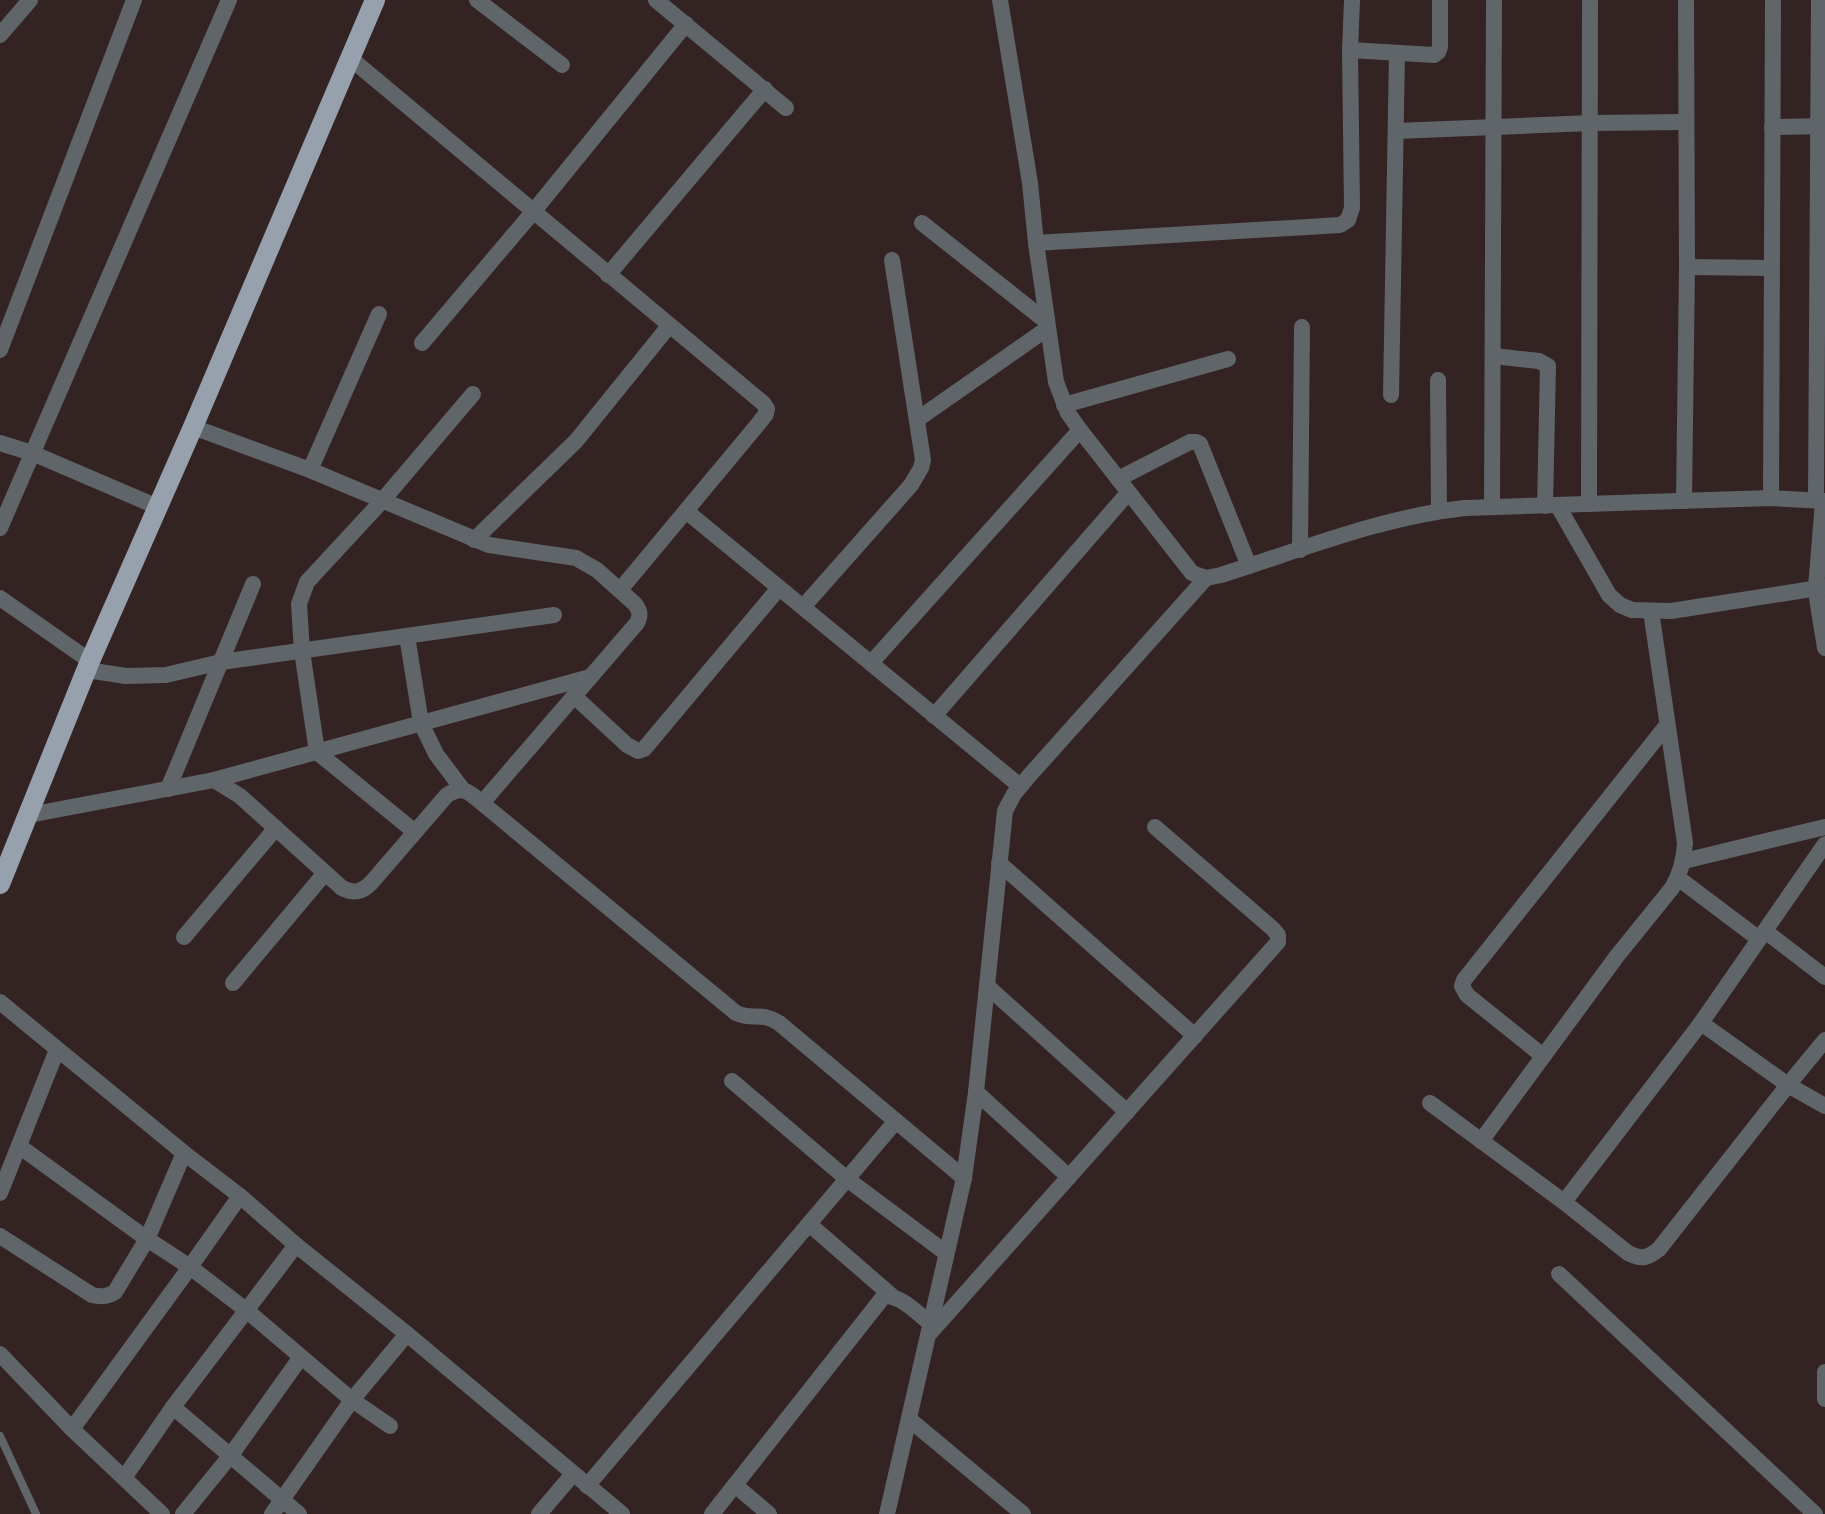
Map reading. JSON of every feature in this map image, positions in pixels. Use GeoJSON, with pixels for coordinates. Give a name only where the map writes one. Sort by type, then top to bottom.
{"type":"FeatureCollection","features":[{"type":"Feature","properties":{"kind":"main road"},"geometry":{"type":"LineString","coordinates":[[0,884],[5,858],[29,815],[88,666],[375,0]]}},
{"type":"Feature","properties":{"kind":"street"},"geometry":{"type":"LineString","coordinates":[[0,35],[30,0]]}},
{"type":"Feature","properties":{"kind":"street"},"geometry":{"type":"LineString","coordinates":[[0,350],[3,330],[134,0]]}},
{"type":"Feature","properties":{"kind":"street"},"geometry":{"type":"LineString","coordinates":[[0,528],[229,0]]}},
{"type":"Feature","properties":{"kind":"street"},"geometry":{"type":"LineString","coordinates":[[477,0],[562,65]]}},
{"type":"Feature","properties":{"kind":"street"},"geometry":{"type":"LineString","coordinates":[[656,0],[786,108]]}},
{"type":"Feature","properties":{"kind":"street"},"geometry":{"type":"LineString","coordinates":[[1000,0],[1030,183],[1056,382],[1064,405],[1080,430],[1192,573],[1206,578],[1221,575],[1367,528],[1439,511],[1492,506],[1771,498],[1821,501]]}},
{"type":"Feature","properties":{"kind":"street"},"geometry":{"type":"LineString","coordinates":[[1036,243],[1340,225],[1348,220],[1352,208],[1352,0]]}},
{"type":"Feature","properties":{"kind":"street"},"geometry":{"type":"LineString","coordinates":[[1350,50],[1434,55],[1438,52],[1440,0]]}},
{"type":"Feature","properties":{"kind":"street"},"geometry":{"type":"LineString","coordinates":[[1492,506],[1494,0]]}},
{"type":"Feature","properties":{"kind":"street"},"geometry":{"type":"LineString","coordinates":[[1589,504],[1590,0]]}},
{"type":"Feature","properties":{"kind":"street"},"geometry":{"type":"LineString","coordinates":[[1684,501],[1686,0]]}},
{"type":"Feature","properties":{"kind":"street"},"geometry":{"type":"LineString","coordinates":[[1771,498],[1773,0]]}},
{"type":"Feature","properties":{"kind":"street"},"geometry":{"type":"LineString","coordinates":[[1819,0],[1822,126],[1821,587],[1825,648]]}},
{"type":"Feature","properties":{"kind":"street"},"geometry":{"type":"LineString","coordinates":[[422,343],[686,24]]}},
{"type":"Feature","properties":{"kind":"street"},"geometry":{"type":"LineString","coordinates":[[1391,395],[1397,53]]}},
{"type":"Feature","properties":{"kind":"street"},"geometry":{"type":"LineString","coordinates":[[350,58],[767,409],[759,423],[620,590]]}},
{"type":"Feature","properties":{"kind":"street"},"geometry":{"type":"LineString","coordinates":[[608,275],[765,89]]}},
{"type":"Feature","properties":{"kind":"street"},"geometry":{"type":"LineString","coordinates":[[1396,131],[1686,122]]}},
{"type":"Feature","properties":{"kind":"street"},"geometry":{"type":"LineString","coordinates":[[1772,127],[1822,126]]}},
{"type":"Feature","properties":{"kind":"street"},"geometry":{"type":"LineString","coordinates":[[922,223],[1048,325]]}},
{"type":"Feature","properties":{"kind":"street"},"geometry":{"type":"LineString","coordinates":[[803,607],[916,478],[923,460],[892,260]]}},
{"type":"Feature","properties":{"kind":"street"},"geometry":{"type":"LineString","coordinates":[[1687,267],[1771,268]]}},
{"type":"Feature","properties":{"kind":"street"},"geometry":{"type":"LineString","coordinates":[[310,470],[379,314]]}},
{"type":"Feature","properties":{"kind":"street"},"geometry":{"type":"LineString","coordinates":[[918,419],[1048,325]]}},
{"type":"Feature","properties":{"kind":"street"},"geometry":{"type":"LineString","coordinates":[[474,540],[576,441],[669,326]]}},
{"type":"Feature","properties":{"kind":"street"},"geometry":{"type":"LineString","coordinates":[[1300,550],[1302,327]]}},
{"type":"Feature","properties":{"kind":"street"},"geometry":{"type":"LineString","coordinates":[[1493,356],[1539,361],[1548,366],[1551,506],[1609,595],[1620,605],[1632,610],[1671,611],[1821,587]]}},
{"type":"Feature","properties":{"kind":"street"},"geometry":{"type":"LineString","coordinates":[[1064,405],[1228,359]]}},
{"type":"Feature","properties":{"kind":"street"},"geometry":{"type":"LineString","coordinates":[[1438,380],[1439,511]]}},
{"type":"Feature","properties":{"kind":"street"},"geometry":{"type":"LineString","coordinates":[[415,832],[317,752],[302,651],[299,604],[307,582],[382,501],[473,394]]}},
{"type":"Feature","properties":{"kind":"street"},"geometry":{"type":"LineString","coordinates":[[193,427],[310,470],[474,540],[503,548],[576,558],[597,570],[635,604],[640,618],[482,803]]}},
{"type":"Feature","properties":{"kind":"street"},"geometry":{"type":"LineString","coordinates":[[871,663],[1080,430]]}},
{"type":"Feature","properties":{"kind":"street"},"geometry":{"type":"LineString","coordinates":[[1118,479],[1190,442],[1200,444],[1249,566]]}},
{"type":"Feature","properties":{"kind":"street"},"geometry":{"type":"LineString","coordinates":[[0,443],[32,453],[158,507]]}},
{"type":"Feature","properties":{"kind":"street"},"geometry":{"type":"LineString","coordinates":[[934,716],[1128,493]]}},
{"type":"Feature","properties":{"kind":"street"},"geometry":{"type":"LineString","coordinates":[[686,511],[1020,786]]}},
{"type":"Feature","properties":{"kind":"street"},"geometry":{"type":"LineString","coordinates":[[887,1514],[964,1178],[1005,811],[1020,786],[1206,578]]}},
{"type":"Feature","properties":{"kind":"street"},"geometry":{"type":"LineString","coordinates":[[168,789],[253,584]]}},
{"type":"Feature","properties":{"kind":"street"},"geometry":{"type":"LineString","coordinates":[[574,696],[633,750],[644,749],[779,588]]}},
{"type":"Feature","properties":{"kind":"street"},"geometry":{"type":"LineString","coordinates":[[0,598],[88,666],[126,676],[150,677],[221,662],[554,615]]}},
{"type":"Feature","properties":{"kind":"street"},"geometry":{"type":"LineString","coordinates":[[1481,1141],[1617,956],[1672,888],[1684,861],[1685,843],[1651,611]]}},
{"type":"Feature","properties":{"kind":"street"},"geometry":{"type":"LineString","coordinates":[[407,636],[421,723],[436,754],[463,790],[736,1013],[773,1020],[964,1178]]}},
{"type":"Feature","properties":{"kind":"street"},"geometry":{"type":"LineString","coordinates":[[29,815],[214,780],[590,677]]}},
{"type":"Feature","properties":{"kind":"street"},"geometry":{"type":"LineString","coordinates":[[1543,1056],[1467,995],[1462,986],[1464,980],[1667,725]]}},
{"type":"Feature","properties":{"kind":"street"},"geometry":{"type":"LineString","coordinates":[[214,780],[240,796],[350,892],[359,892],[371,883],[447,795],[463,790]]}},
{"type":"Feature","properties":{"kind":"street"},"geometry":{"type":"LineString","coordinates":[[930,1329],[1278,942],[1278,935],[1273,929],[1155,827]]}},
{"type":"Feature","properties":{"kind":"street"},"geometry":{"type":"LineString","coordinates":[[1684,861],[1825,827]]}},
{"type":"Feature","properties":{"kind":"street"},"geometry":{"type":"LineString","coordinates":[[184,937],[276,828]]}},
{"type":"Feature","properties":{"kind":"street"},"geometry":{"type":"LineString","coordinates":[[1564,1202],[1701,1023],[1825,844]]}},
{"type":"Feature","properties":{"kind":"street"},"geometry":{"type":"LineString","coordinates":[[999,863],[1195,1036]]}},
{"type":"Feature","properties":{"kind":"street"},"geometry":{"type":"LineString","coordinates":[[233,983],[325,873]]}},
{"type":"Feature","properties":{"kind":"street"},"geometry":{"type":"LineString","coordinates":[[1678,878],[1825,977]]}},
{"type":"Feature","properties":{"kind":"street"},"geometry":{"type":"LineString","coordinates":[[987,986],[1127,1112]]}},
{"type":"Feature","properties":{"kind":"street"},"geometry":{"type":"LineString","coordinates":[[0,1002],[240,1196],[622,1514]]}},
{"type":"Feature","properties":{"kind":"street"},"geometry":{"type":"LineString","coordinates":[[1701,1023],[1788,1085],[1825,1106]]}},
{"type":"Feature","properties":{"kind":"street"},"geometry":{"type":"LineString","coordinates":[[1430,1103],[1628,1253],[1637,1258],[1649,1258],[1825,1040]]}},
{"type":"Feature","properties":{"kind":"street"},"geometry":{"type":"LineString","coordinates":[[0,1193],[57,1050]]}},
{"type":"Feature","properties":{"kind":"street"},"geometry":{"type":"LineString","coordinates":[[732,1081],[847,1179],[946,1253]]}},
{"type":"Feature","properties":{"kind":"street"},"geometry":{"type":"LineString","coordinates":[[976,1092],[1069,1177]]}},
{"type":"Feature","properties":{"kind":"street"},"geometry":{"type":"LineString","coordinates":[[587,1486],[896,1121]]}},
{"type":"Feature","properties":{"kind":"street"},"geometry":{"type":"LineString","coordinates":[[19,1146],[190,1267],[352,1400],[390,1426]]}},
{"type":"Feature","properties":{"kind":"street"},"geometry":{"type":"LineString","coordinates":[[0,1236],[92,1295],[110,1296],[147,1239],[184,1153]]}},
{"type":"Feature","properties":{"kind":"street"},"geometry":{"type":"LineString","coordinates":[[72,1429],[240,1196]]}},
{"type":"Feature","properties":{"kind":"street"},"geometry":{"type":"LineString","coordinates":[[809,1224],[930,1329]]}},
{"type":"Feature","properties":{"kind":"street"},"geometry":{"type":"LineString","coordinates":[[124,1478],[173,1407],[296,1245]]}},
{"type":"Feature","properties":{"kind":"street"},"geometry":{"type":"LineString","coordinates":[[1559,1274],[1815,1514]]}},
{"type":"Feature","properties":{"kind":"street"},"geometry":{"type":"LineString","coordinates":[[712,1514],[879,1301],[884,1296],[892,1296]]}},
{"type":"Feature","properties":{"kind":"street"},"geometry":{"type":"LineString","coordinates":[[278,1507],[352,1400],[407,1334]]}},
{"type":"Feature","properties":{"kind":"street"},"geometry":{"type":"LineString","coordinates":[[0,1354],[72,1429],[162,1514]]}},
{"type":"Feature","properties":{"kind":"street"},"geometry":{"type":"LineString","coordinates":[[183,1514],[231,1455],[301,1357]]}},
{"type":"Feature","properties":{"kind":"street"},"geometry":{"type":"LineString","coordinates":[[1825,1372],[1825,1399]]}},
{"type":"Feature","properties":{"kind":"street"},"geometry":{"type":"LineString","coordinates":[[173,1407],[231,1455],[278,1507],[299,1514]]}},
{"type":"Feature","properties":{"kind":"street"},"geometry":{"type":"LineString","coordinates":[[909,1419],[1023,1514]]}},
{"type":"Feature","properties":{"kind":"street"},"geometry":{"type":"LineString","coordinates":[[539,1514],[573,1474]]}},
{"type":"Feature","properties":{"kind":"street"},"geometry":{"type":"LineString","coordinates":[[735,1485],[769,1514]]}},
{"type":"Feature","properties":{"kind":"lane"},"geometry":{"type":"LineString","coordinates":[[0,1436],[36,1514]]}}]}
